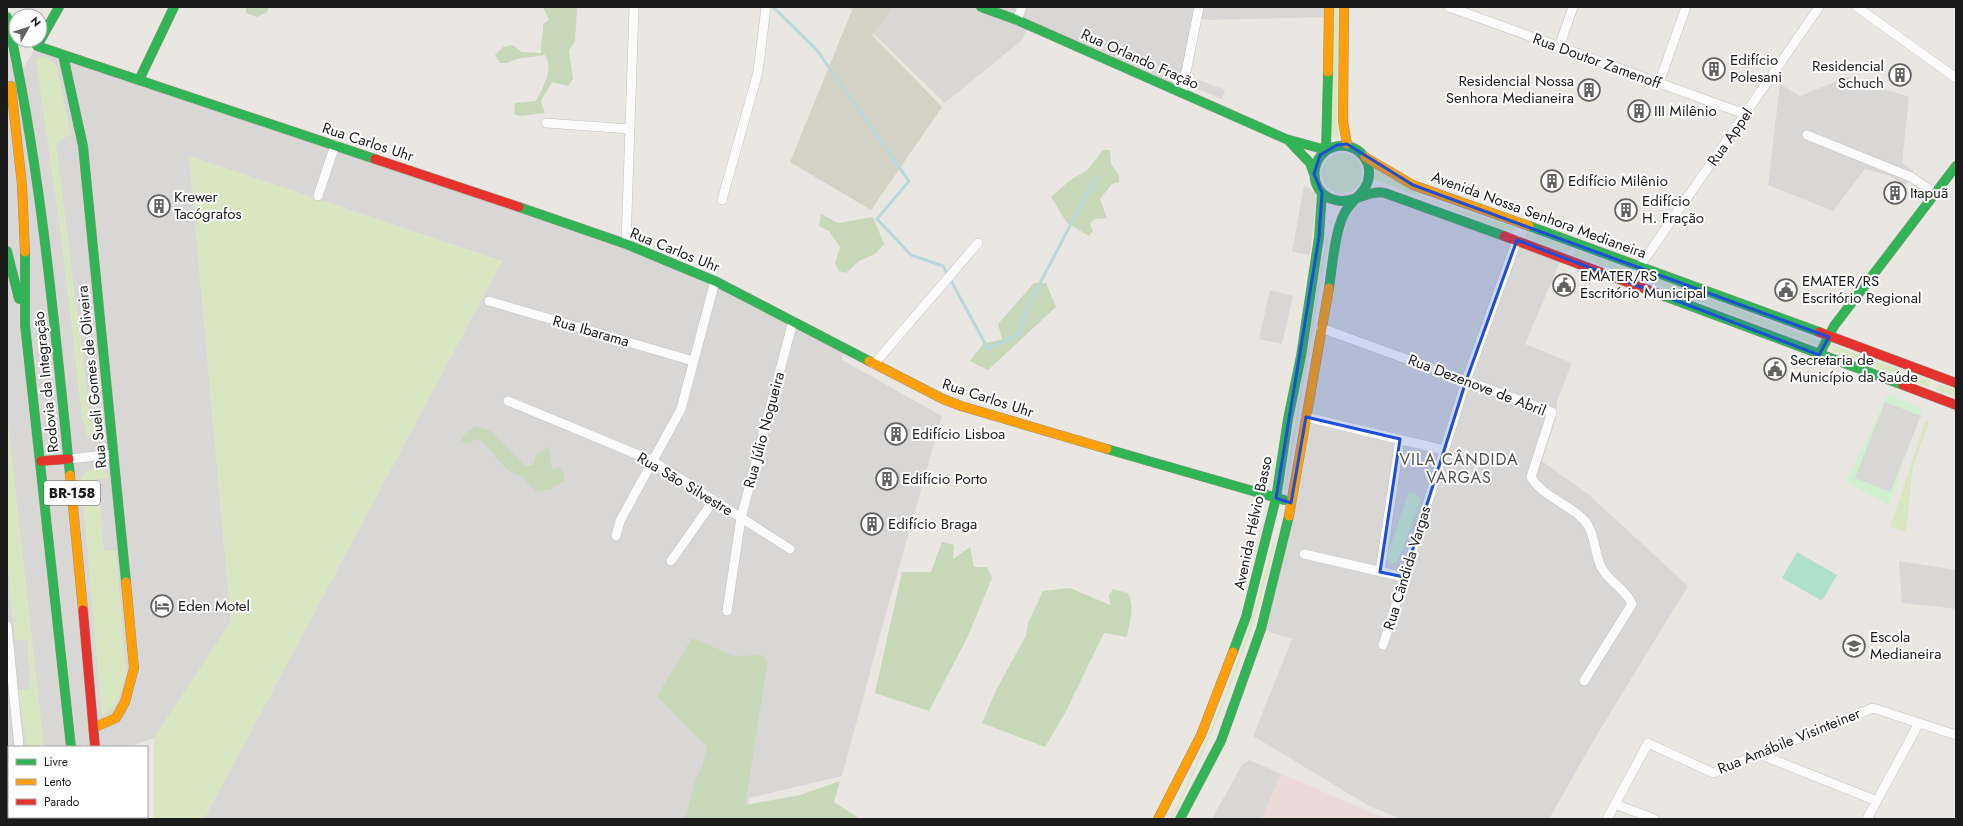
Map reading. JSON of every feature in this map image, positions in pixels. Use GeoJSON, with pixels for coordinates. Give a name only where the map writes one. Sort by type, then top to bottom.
{"type":"FeatureCollection","features":[{"type":"Feature","properties":{"kind":"main road","name":"Rua Carlos Uhr"},"geometry":{"type":"LineString","coordinates":[[59,7],[36,46],[626,244],[715,281],[942,399],[961,406],[1291,502]]}},
{"type":"Feature","properties":{"kind":"main road"},"geometry":{"type":"LineString","coordinates":[[139,80],[174,7]]}},
{"type":"Feature","properties":{"kind":"main road","name":"Rua Orlando Fração"},"geometry":{"type":"LineString","coordinates":[[981,7],[1017,20],[1286,139],[1326,150]]}},
{"type":"Feature","properties":{"kind":"main road"},"geometry":{"type":"LineString","coordinates":[[1326,150],[1329,7]]}},
{"type":"Feature","properties":{"kind":"main road"},"geometry":{"type":"LineString","coordinates":[[1344,7],[1343,121],[1347,144]]}},
{"type":"Feature","properties":{"kind":"main road","name":"Rodovia da Integração"},"geometry":{"type":"LineString","coordinates":[[7,17],[26,110],[45,238],[68,458],[95,746]]}},
{"type":"Feature","properties":{"kind":"main road","name":"Rua Sueli Gomes de Oliveira"},"geometry":{"type":"LineString","coordinates":[[63,55],[83,146],[134,668],[125,702],[116,718],[93,728]]}},
{"type":"Feature","properties":{"kind":"main road","name":"Rodovia da Integração"},"geometry":{"type":"LineString","coordinates":[[9,87],[22,185],[25,250],[25,325],[71,746]]}},
{"type":"Feature","properties":{"kind":"main road","name":"Rua Orlando Fração"},"geometry":{"type":"LineString","coordinates":[[1286,139],[1310,163],[1314,174]]}},
{"type":"Feature","properties":{"kind":"main road"},"geometry":{"type":"LineString","coordinates":[[1347,144],[1356,149],[1365,157],[1370,168],[1369,180],[1365,190],[1357,198],[1342,201],[1329,198],[1322,193],[1316,183],[1314,174],[1316,162],[1326,150],[1337,145],[1347,144]]}},
{"type":"Feature","properties":{"kind":"main road","name":"Avenida Nossa Senhora Medianeira"},"geometry":{"type":"LineString","coordinates":[[1365,157],[1413,185],[1640,266],[1828,337],[1956,383]]}},
{"type":"Feature","properties":{"kind":"main road"},"geometry":{"type":"LineString","coordinates":[[1819,355],[1834,326],[1956,166]]}},
{"type":"Feature","properties":{"kind":"main road","name":"Avenida Nossa Senhora Medianeira"},"geometry":{"type":"LineString","coordinates":[[1357,198],[1375,192],[1388,194],[1516,240],[1819,355],[1956,405]]}},
{"type":"Feature","properties":{"kind":"main road","name":"Avenida Hélvio Basso"},"geometry":{"type":"LineString","coordinates":[[1158,819],[1201,735],[1246,617],[1276,498],[1309,304],[1319,237],[1322,193]]}},
{"type":"Feature","properties":{"kind":"main road","name":"Avenida Hélvio Basso"},"geometry":{"type":"LineString","coordinates":[[1180,819],[1221,741],[1248,669],[1261,629],[1291,502],[1339,230],[1343,215],[1357,198]]}},
{"type":"Feature","properties":{"kind":"main road"},"geometry":{"type":"LineString","coordinates":[[1516,240],[1523,224]]}},
{"type":"Feature","properties":{"kind":"main road"},"geometry":{"type":"LineString","coordinates":[[7,251],[25,325]]}},
{"type":"Feature","properties":{"kind":"main road"},"geometry":{"type":"LineString","coordinates":[[41,462],[68,458]]}},
{"type":"Feature","properties":{"kind":"street"},"geometry":{"type":"LineString","coordinates":[[626,244],[634,7]]}},
{"type":"Feature","properties":{"kind":"street"},"geometry":{"type":"LineString","coordinates":[[722,200],[758,72],[766,7]]}},
{"type":"Feature","properties":{"kind":"street"},"geometry":{"type":"LineString","coordinates":[[1017,20],[1022,7]]}},
{"type":"Feature","properties":{"kind":"street"},"geometry":{"type":"LineString","coordinates":[[1182,92],[1199,7]]}},
{"type":"Feature","properties":{"kind":"street","name":"Rua Doutor Zamenoff"},"geometry":{"type":"LineString","coordinates":[[1448,7],[1745,114]]}},
{"type":"Feature","properties":{"kind":"street"},"geometry":{"type":"LineString","coordinates":[[1559,47],[1573,7]]}},
{"type":"Feature","properties":{"kind":"street"},"geometry":{"type":"LineString","coordinates":[[1659,83],[1686,7]]}},
{"type":"Feature","properties":{"kind":"street","name":"Rua Appel"},"geometry":{"type":"LineString","coordinates":[[1631,283],[1640,266],[1819,7]]}},
{"type":"Feature","properties":{"kind":"street"},"geometry":{"type":"LineString","coordinates":[[1857,7],[1956,78]]}},
{"type":"Feature","properties":{"kind":"street"},"geometry":{"type":"LineString","coordinates":[[546,123],[630,129]]}},
{"type":"Feature","properties":{"kind":"street"},"geometry":{"type":"LineString","coordinates":[[1807,135],[1911,177],[1935,193]]}},
{"type":"Feature","properties":{"kind":"street"},"geometry":{"type":"LineString","coordinates":[[318,196],[335,146]]}},
{"type":"Feature","properties":{"kind":"street","name":"Rua Cândida Vargas"},"geometry":{"type":"LineString","coordinates":[[1383,645],[1466,381],[1516,240]]}},
{"type":"Feature","properties":{"kind":"street"},"geometry":{"type":"LineString","coordinates":[[874,364],[978,243]]}},
{"type":"Feature","properties":{"kind":"street"},"geometry":{"type":"LineString","coordinates":[[616,536],[620,521],[681,409],[715,281]]}},
{"type":"Feature","properties":{"kind":"street","name":"Rua Ibarama"},"geometry":{"type":"LineString","coordinates":[[489,301],[693,361]]}},
{"type":"Feature","properties":{"kind":"street","name":"Rua Júlio Nogueira"},"geometry":{"type":"LineString","coordinates":[[727,611],[741,518],[793,321]]}},
{"type":"Feature","properties":{"kind":"street","name":"Rua Dezenove de Abril"},"geometry":{"type":"LineString","coordinates":[[1322,328],[1552,412],[1531,477],[1538,488],[1583,518],[1590,529],[1602,567],[1628,596],[1632,604],[1584,681]]}},
{"type":"Feature","properties":{"kind":"street","name":"Rua São Silvestre"},"geometry":{"type":"LineString","coordinates":[[508,401],[653,461],[790,549]]}},
{"type":"Feature","properties":{"kind":"street"},"geometry":{"type":"LineString","coordinates":[[1306,417],[1444,450]]}},
{"type":"Feature","properties":{"kind":"street"},"geometry":{"type":"LineString","coordinates":[[1380,572],[1400,439]]}},
{"type":"Feature","properties":{"kind":"street"},"geometry":{"type":"LineString","coordinates":[[68,458],[114,454]]}},
{"type":"Feature","properties":{"kind":"street"},"geometry":{"type":"LineString","coordinates":[[671,561],[714,500]]}},
{"type":"Feature","properties":{"kind":"street"},"geometry":{"type":"LineString","coordinates":[[1304,554],[1404,577]]}},
{"type":"Feature","properties":{"kind":"street"},"geometry":{"type":"LineString","coordinates":[[7,626],[19,746]]}},
{"type":"Feature","properties":{"kind":"street","name":"Rua Amábile Visinteiner"},"geometry":{"type":"LineString","coordinates":[[1615,804],[1648,743],[1713,773],[1873,708],[1956,735]]}},
{"type":"Feature","properties":{"kind":"street"},"geometry":{"type":"LineString","coordinates":[[1867,819],[1919,723]]}},
{"type":"Feature","properties":{"kind":"street"},"geometry":{"type":"LineString","coordinates":[[1759,754],[1877,801]]}},
{"type":"Feature","properties":{"kind":"street"},"geometry":{"type":"LineString","coordinates":[[1607,819],[1615,804],[1654,819]]}},
{"type":"Feature","properties":{"kind":"highlighted area"},"geometry":{"type":"Polygon","coordinates":[[[1347,144],[1413,185],[1829,337],[1819,355],[1517,240],[1466,381],[1404,577],[1380,572],[1400,439],[1306,417],[1291,503],[1276,498],[1319,237],[1322,193],[1314,174],[1320,155],[1337,145],[1347,144]]]}},
{"type":"Feature","properties":{"kind":"shaded area"},"geometry":{"type":"Polygon","coordinates":[[[849,7],[1329,7],[1329,17],[1208,20],[1197,17],[1182,92],[1029,26],[1022,40],[945,103],[859,20],[849,7]]]}},
{"type":"Feature","properties":{"kind":"shaded area"},"geometry":{"type":"Polygon","coordinates":[[[853,8],[892,8],[872,35],[942,107],[871,210],[790,162],[853,8]]]}},
{"type":"Feature","properties":{"kind":"shaded area"},"geometry":{"type":"Polygon","coordinates":[[[7,46],[16,79],[36,48],[43,48],[626,244],[844,348],[842,360],[942,416],[842,776],[749,798],[747,819],[204,819],[502,261],[189,156],[231,622],[154,738],[132,746],[8,746],[8,818],[101,819],[7,819],[7,46]]]}},
{"type":"Feature","properties":{"kind":"shaded area"},"geometry":{"type":"Polygon","coordinates":[[[1847,77],[1909,97],[1902,163],[1914,171],[1906,185],[1889,176],[1865,169],[1833,211],[1768,185],[1780,84],[1800,96],[1847,77]]]}},
{"type":"Feature","properties":{"kind":"shaded area"},"geometry":{"type":"Polygon","coordinates":[[[1197,79],[1225,90],[1222,99],[1195,88],[1197,79]]]}},
{"type":"Feature","properties":{"kind":"shaded area"},"geometry":{"type":"Polygon","coordinates":[[[1304,185],[1317,194],[1310,255],[1292,252],[1304,185]]]}},
{"type":"Feature","properties":{"kind":"shaded area","name":"VILA CÂNDIDA VARGAS"},"geometry":{"type":"Polygon","coordinates":[[[1375,192],[1562,257],[1525,344],[1572,363],[1557,401],[1556,418],[1542,461],[1588,494],[1688,586],[1598,733],[1549,819],[1401,819],[1369,806],[1253,736],[1292,639],[1261,629],[1343,215],[1375,192]]]}},
{"type":"Feature","properties":{"kind":"shaded area"},"geometry":{"type":"Polygon","coordinates":[[[1270,290],[1293,296],[1282,344],[1259,339],[1270,290]]]}},
{"type":"Feature","properties":{"kind":"shaded area"},"geometry":{"type":"Polygon","coordinates":[[[1885,402],[1921,416],[1890,492],[1855,478],[1885,402]]]}},
{"type":"Feature","properties":{"kind":"shaded area"},"geometry":{"type":"Polygon","coordinates":[[[1899,561],[1956,570],[1956,609],[1902,603],[1899,561]]]}},
{"type":"Feature","properties":{"kind":"shaded area"},"geometry":{"type":"Polygon","coordinates":[[[16,641],[26,642],[27,687],[17,688],[16,641]]]}},
{"type":"Feature","properties":{"kind":"shaded area"},"geometry":{"type":"Polygon","coordinates":[[[1249,760],[1387,819],[1212,819],[1242,765],[1249,760]]]}},
{"type":"Feature","properties":{"kind":"shaded area"},"geometry":{"type":"Polygon","coordinates":[[[1249,760],[1281,774],[1261,819],[1212,819],[1242,765],[1249,760]]]}},
{"type":"Feature","properties":{"kind":"green space"},"geometry":{"type":"Polygon","coordinates":[[[246,7],[269,7],[267,12],[257,17],[246,13],[246,7]]]}},
{"type":"Feature","properties":{"kind":"green space"},"geometry":{"type":"Polygon","coordinates":[[[543,7],[573,7],[577,9],[575,41],[569,50],[573,79],[568,86],[552,82],[541,101],[545,113],[520,116],[514,114],[515,103],[536,101],[542,90],[548,72],[545,55],[517,59],[507,63],[500,63],[495,55],[503,47],[513,45],[522,52],[541,53],[543,24],[549,20],[543,7]]]}},
{"type":"Feature","properties":{"kind":"green space"},"geometry":{"type":"Polygon","coordinates":[[[1334,7],[1338,7],[1337,122],[1339,138],[1329,137],[1334,7]]]}},
{"type":"Feature","properties":{"kind":"green space"},"geometry":{"type":"Polygon","coordinates":[[[40,56],[49,58],[57,67],[70,134],[56,144],[91,422],[102,422],[103,432],[94,436],[87,435],[82,419],[62,243],[36,60],[40,56]]]}},
{"type":"Feature","properties":{"kind":"green space"},"geometry":{"type":"Polygon","coordinates":[[[1103,150],[1110,150],[1111,164],[1119,175],[1119,182],[1112,184],[1100,199],[1107,218],[1094,219],[1090,224],[1093,231],[1089,236],[1067,223],[1051,197],[1069,181],[1087,170],[1103,150]]]}},
{"type":"Feature","properties":{"kind":"green space"},"geometry":{"type":"Polygon","coordinates":[[[1346,153],[1353,156],[1359,162],[1362,173],[1361,181],[1353,190],[1346,193],[1338,193],[1331,190],[1323,181],[1322,169],[1325,162],[1334,154],[1346,153]]]}},
{"type":"Feature","properties":{"kind":"green space"},"geometry":{"type":"Polygon","coordinates":[[[189,156],[502,261],[204,819],[154,819],[154,738],[231,622],[189,156]]]}},
{"type":"Feature","properties":{"kind":"green space"},"geometry":{"type":"Polygon","coordinates":[[[1375,167],[1424,197],[1459,210],[1515,227],[1515,229],[1512,232],[1493,226],[1374,179],[1375,167]]]}},
{"type":"Feature","properties":{"kind":"green space"},"geometry":{"type":"Polygon","coordinates":[[[821,214],[838,223],[873,217],[884,244],[875,254],[859,261],[846,273],[839,271],[835,263],[840,247],[829,231],[819,226],[821,214]]]}},
{"type":"Feature","properties":{"kind":"green space"},"geometry":{"type":"Polygon","coordinates":[[[1527,232],[1571,247],[1568,254],[1525,237],[1527,232]]]}},
{"type":"Feature","properties":{"kind":"green space"},"geometry":{"type":"Polygon","coordinates":[[[1326,239],[1328,239],[1286,489],[1284,489],[1326,239]]]}},
{"type":"Feature","properties":{"kind":"green space"},"geometry":{"type":"Polygon","coordinates":[[[1575,249],[1626,268],[1627,270],[1621,272],[1573,255],[1575,249]]]}},
{"type":"Feature","properties":{"kind":"green space"},"geometry":{"type":"Polygon","coordinates":[[[1648,274],[1821,341],[1819,346],[1759,325],[1644,280],[1648,274]]]}},
{"type":"Feature","properties":{"kind":"green space"},"geometry":{"type":"Polygon","coordinates":[[[1034,283],[1046,283],[1056,307],[988,370],[970,361],[983,344],[1002,339],[998,324],[1034,283]]]}},
{"type":"Feature","properties":{"kind":"green space"},"geometry":{"type":"Polygon","coordinates":[[[1836,346],[1931,381],[1928,387],[1832,351],[1832,347],[1836,346]]]}},
{"type":"Feature","properties":{"kind":"green space"},"geometry":{"type":"Polygon","coordinates":[[[1938,384],[1956,390],[1956,397],[1936,390],[1938,384]]]}},
{"type":"Feature","properties":{"kind":"green space"},"geometry":{"type":"Polygon","coordinates":[[[1888,394],[1922,409],[1889,505],[1846,482],[1888,394]]]}},
{"type":"Feature","properties":{"kind":"green space"},"geometry":{"type":"Polygon","coordinates":[[[7,413],[44,746],[27,746],[18,690],[29,689],[28,641],[15,639],[7,559],[7,413]]]}},
{"type":"Feature","properties":{"kind":"green space"},"geometry":{"type":"Polygon","coordinates":[[[1925,421],[1929,422],[1913,467],[1906,532],[1890,527],[1925,421]]]}},
{"type":"Feature","properties":{"kind":"green space"},"geometry":{"type":"Polygon","coordinates":[[[476,426],[491,431],[525,466],[533,465],[536,455],[549,447],[552,470],[559,467],[564,473],[564,481],[551,489],[536,492],[521,476],[507,470],[483,442],[476,439],[469,444],[461,442],[463,435],[476,426]]]}},
{"type":"Feature","properties":{"kind":"green space"},"geometry":{"type":"Polygon","coordinates":[[[96,468],[106,471],[109,478],[97,479],[104,551],[116,550],[126,671],[122,691],[113,708],[102,716],[81,478],[86,472],[96,468]]]}},
{"type":"Feature","properties":{"kind":"green space"},"geometry":{"type":"Polygon","coordinates":[[[1408,493],[1416,494],[1421,499],[1397,563],[1391,564],[1386,559],[1408,493]]]}},
{"type":"Feature","properties":{"kind":"green space"},"geometry":{"type":"Polygon","coordinates":[[[942,542],[954,545],[953,559],[970,547],[974,567],[987,567],[992,578],[968,636],[929,711],[875,693],[902,572],[931,572],[942,542]]]}},
{"type":"Feature","properties":{"kind":"green space"},"geometry":{"type":"Polygon","coordinates":[[[1273,542],[1275,542],[1266,578],[1245,649],[1204,751],[1173,819],[1171,819],[1212,726],[1240,654],[1255,608],[1273,542]]]}},
{"type":"Feature","properties":{"kind":"green space"},"geometry":{"type":"Polygon","coordinates":[[[1797,552],[1837,575],[1822,601],[1782,578],[1797,552]]]}},
{"type":"Feature","properties":{"kind":"green space"},"geometry":{"type":"Polygon","coordinates":[[[1070,588],[1110,605],[1109,595],[1113,589],[1128,593],[1132,610],[1127,637],[1104,633],[1065,713],[1045,747],[982,723],[997,688],[1026,636],[1028,623],[1043,591],[1070,588]]]}},
{"type":"Feature","properties":{"kind":"green space"},"geometry":{"type":"Polygon","coordinates":[[[692,638],[735,656],[762,655],[768,661],[745,805],[800,795],[840,781],[834,802],[860,819],[683,819],[686,816],[696,778],[702,766],[707,747],[657,696],[692,638]]]}},
{"type":"Feature","properties":{"kind":"waterway"},"geometry":{"type":"LineString","coordinates":[[773,7],[816,49],[909,181],[877,219],[911,255],[943,266],[988,349],[1019,334],[1025,312],[1095,178]]}},
{"type":"Feature","properties":{"kind":"traffic: fast"},"geometry":{"type":"LineString","coordinates":[[59,7],[37,46],[375,159]]}},
{"type":"Feature","properties":{"kind":"traffic: fast"},"geometry":{"type":"LineString","coordinates":[[139,80],[174,7]]}},
{"type":"Feature","properties":{"kind":"traffic: fast"},"geometry":{"type":"LineString","coordinates":[[981,7],[1017,20],[1286,139],[1326,150],[1328,72]]}},
{"type":"Feature","properties":{"kind":"traffic: fast"},"geometry":{"type":"LineString","coordinates":[[7,17],[19,74],[38,188],[52,302],[70,475]]}},
{"type":"Feature","properties":{"kind":"traffic: fast"},"geometry":{"type":"LineString","coordinates":[[63,55],[83,146],[126,582]]}},
{"type":"Feature","properties":{"kind":"traffic: fast"},"geometry":{"type":"LineString","coordinates":[[1289,141],[1310,163],[1314,174]]}},
{"type":"Feature","properties":{"kind":"traffic: fast"},"geometry":{"type":"LineString","coordinates":[[1329,288],[1334,250],[1341,221],[1347,209],[1355,199],[1359,195],[1363,191],[1366,186],[1369,174],[1368,163],[1359,151],[1347,146],[1335,147],[1325,151],[1315,168],[1315,178],[1318,187],[1325,195],[1341,201],[1354,199],[1360,197],[1372,193],[1385,193],[1504,236]]}},
{"type":"Feature","properties":{"kind":"traffic: fast"},"geometry":{"type":"LineString","coordinates":[[1819,355],[1834,326],[1956,166]]}},
{"type":"Feature","properties":{"kind":"traffic: fast"},"geometry":{"type":"LineString","coordinates":[[1233,652],[1246,617],[1276,498],[1288,419],[1301,356],[1319,237],[1322,193]]}},
{"type":"Feature","properties":{"kind":"traffic: fast"},"geometry":{"type":"LineString","coordinates":[[519,207],[626,244],[715,281],[869,361]]}},
{"type":"Feature","properties":{"kind":"traffic: fast"},"geometry":{"type":"LineString","coordinates":[[1529,226],[1819,332]]}},
{"type":"Feature","properties":{"kind":"traffic: fast"},"geometry":{"type":"LineString","coordinates":[[7,251],[19,299]]}},
{"type":"Feature","properties":{"kind":"traffic: fast"},"geometry":{"type":"LineString","coordinates":[[25,252],[25,325],[71,746]]}},
{"type":"Feature","properties":{"kind":"traffic: fast"},"geometry":{"type":"LineString","coordinates":[[1664,296],[1903,385]]}},
{"type":"Feature","properties":{"kind":"traffic: fast"},"geometry":{"type":"LineString","coordinates":[[1107,449],[1284,500]]}},
{"type":"Feature","properties":{"kind":"traffic: fast"},"geometry":{"type":"LineString","coordinates":[[1180,819],[1221,741],[1261,629],[1289,516]]}},
{"type":"Feature","properties":{"kind":"traffic: slow"},"geometry":{"type":"LineString","coordinates":[[1328,72],[1329,7]]}},
{"type":"Feature","properties":{"kind":"traffic: slow"},"geometry":{"type":"LineString","coordinates":[[1344,7],[1343,121],[1347,144]]}},
{"type":"Feature","properties":{"kind":"traffic: slow"},"geometry":{"type":"LineString","coordinates":[[11,86],[22,185],[25,252]]}},
{"type":"Feature","properties":{"kind":"traffic: slow"},"geometry":{"type":"LineString","coordinates":[[1365,157],[1413,185],[1529,226]]}},
{"type":"Feature","properties":{"kind":"traffic: slow"},"geometry":{"type":"LineString","coordinates":[[1289,516],[1329,288]]}},
{"type":"Feature","properties":{"kind":"traffic: slow"},"geometry":{"type":"LineString","coordinates":[[869,361],[943,399],[961,406],[1107,449]]}},
{"type":"Feature","properties":{"kind":"traffic: slow"},"geometry":{"type":"LineString","coordinates":[[70,475],[83,610]]}},
{"type":"Feature","properties":{"kind":"traffic: slow"},"geometry":{"type":"LineString","coordinates":[[93,728],[116,718],[125,702],[134,668],[126,582]]}},
{"type":"Feature","properties":{"kind":"traffic: slow"},"geometry":{"type":"LineString","coordinates":[[1158,819],[1201,735],[1233,652]]}},
{"type":"Feature","properties":{"kind":"traffic: jam"},"geometry":{"type":"LineString","coordinates":[[375,159],[519,207]]}},
{"type":"Feature","properties":{"kind":"traffic: jam"},"geometry":{"type":"LineString","coordinates":[[1504,236],[1664,296]]}},
{"type":"Feature","properties":{"kind":"traffic: jam"},"geometry":{"type":"LineString","coordinates":[[1819,332],[1956,383]]}},
{"type":"Feature","properties":{"kind":"traffic: jam"},"geometry":{"type":"LineString","coordinates":[[1903,385],[1956,405]]}},
{"type":"Feature","properties":{"kind":"traffic: jam"},"geometry":{"type":"LineString","coordinates":[[41,461],[69,459]]}},
{"type":"Feature","properties":{"kind":"traffic: jam"},"geometry":{"type":"LineString","coordinates":[[83,610],[95,746]]}},
{"type":"Feature","properties":{"kind":"place","name":"Edifício Polesani"},"geometry":{"type":"Point","coordinates":[1714,69]}},
{"type":"Feature","properties":{"kind":"place","name":"Residencial Schuch"},"geometry":{"type":"Point","coordinates":[1900,75]}},
{"type":"Feature","properties":{"kind":"place","name":"Residencial Nossa Senhora Medianeira"},"geometry":{"type":"Point","coordinates":[1589,90]}},
{"type":"Feature","properties":{"kind":"place","name":"III Milênio"},"geometry":{"type":"Point","coordinates":[1639,111]}},
{"type":"Feature","properties":{"kind":"place","name":"Edifício Milênio"},"geometry":{"type":"Point","coordinates":[1552,181]}},
{"type":"Feature","properties":{"kind":"place","name":"Itapuã"},"geometry":{"type":"Point","coordinates":[1895,193]}},
{"type":"Feature","properties":{"kind":"place","name":"Krewer Tacógrafos"},"geometry":{"type":"Point","coordinates":[159,206]}},
{"type":"Feature","properties":{"kind":"place","name":"Edifício H. Fração"},"geometry":{"type":"Point","coordinates":[1626,210]}},
{"type":"Feature","properties":{"kind":"place","name":"EMATER/RS Escritório Municipal"},"geometry":{"type":"Point","coordinates":[1564,285]}},
{"type":"Feature","properties":{"kind":"place","name":"EMATER/RS Escritório Regional"},"geometry":{"type":"Point","coordinates":[1786,290]}},
{"type":"Feature","properties":{"kind":"place","name":"Secretaria de Município da Saúde"},"geometry":{"type":"Point","coordinates":[1775,369]}},
{"type":"Feature","properties":{"kind":"place","name":"Edifício Lisboa"},"geometry":{"type":"Point","coordinates":[896,434]}},
{"type":"Feature","properties":{"kind":"place","name":"Edifício Porto"},"geometry":{"type":"Point","coordinates":[887,479]}},
{"type":"Feature","properties":{"kind":"place","name":"Edifício Braga"},"geometry":{"type":"Point","coordinates":[872,524]}},
{"type":"Feature","properties":{"kind":"place","name":"Eden Motel"},"geometry":{"type":"Point","coordinates":[162,606]}},
{"type":"Feature","properties":{"kind":"place","name":"Escola Medianeira"},"geometry":{"type":"Point","coordinates":[1854,646]}},
{"type":"Feature","properties":{"kind":"district","name":"VILA CÂNDIDA VARGAS"},"geometry":{"type":"Point","coordinates":[1459,468]}}]}
